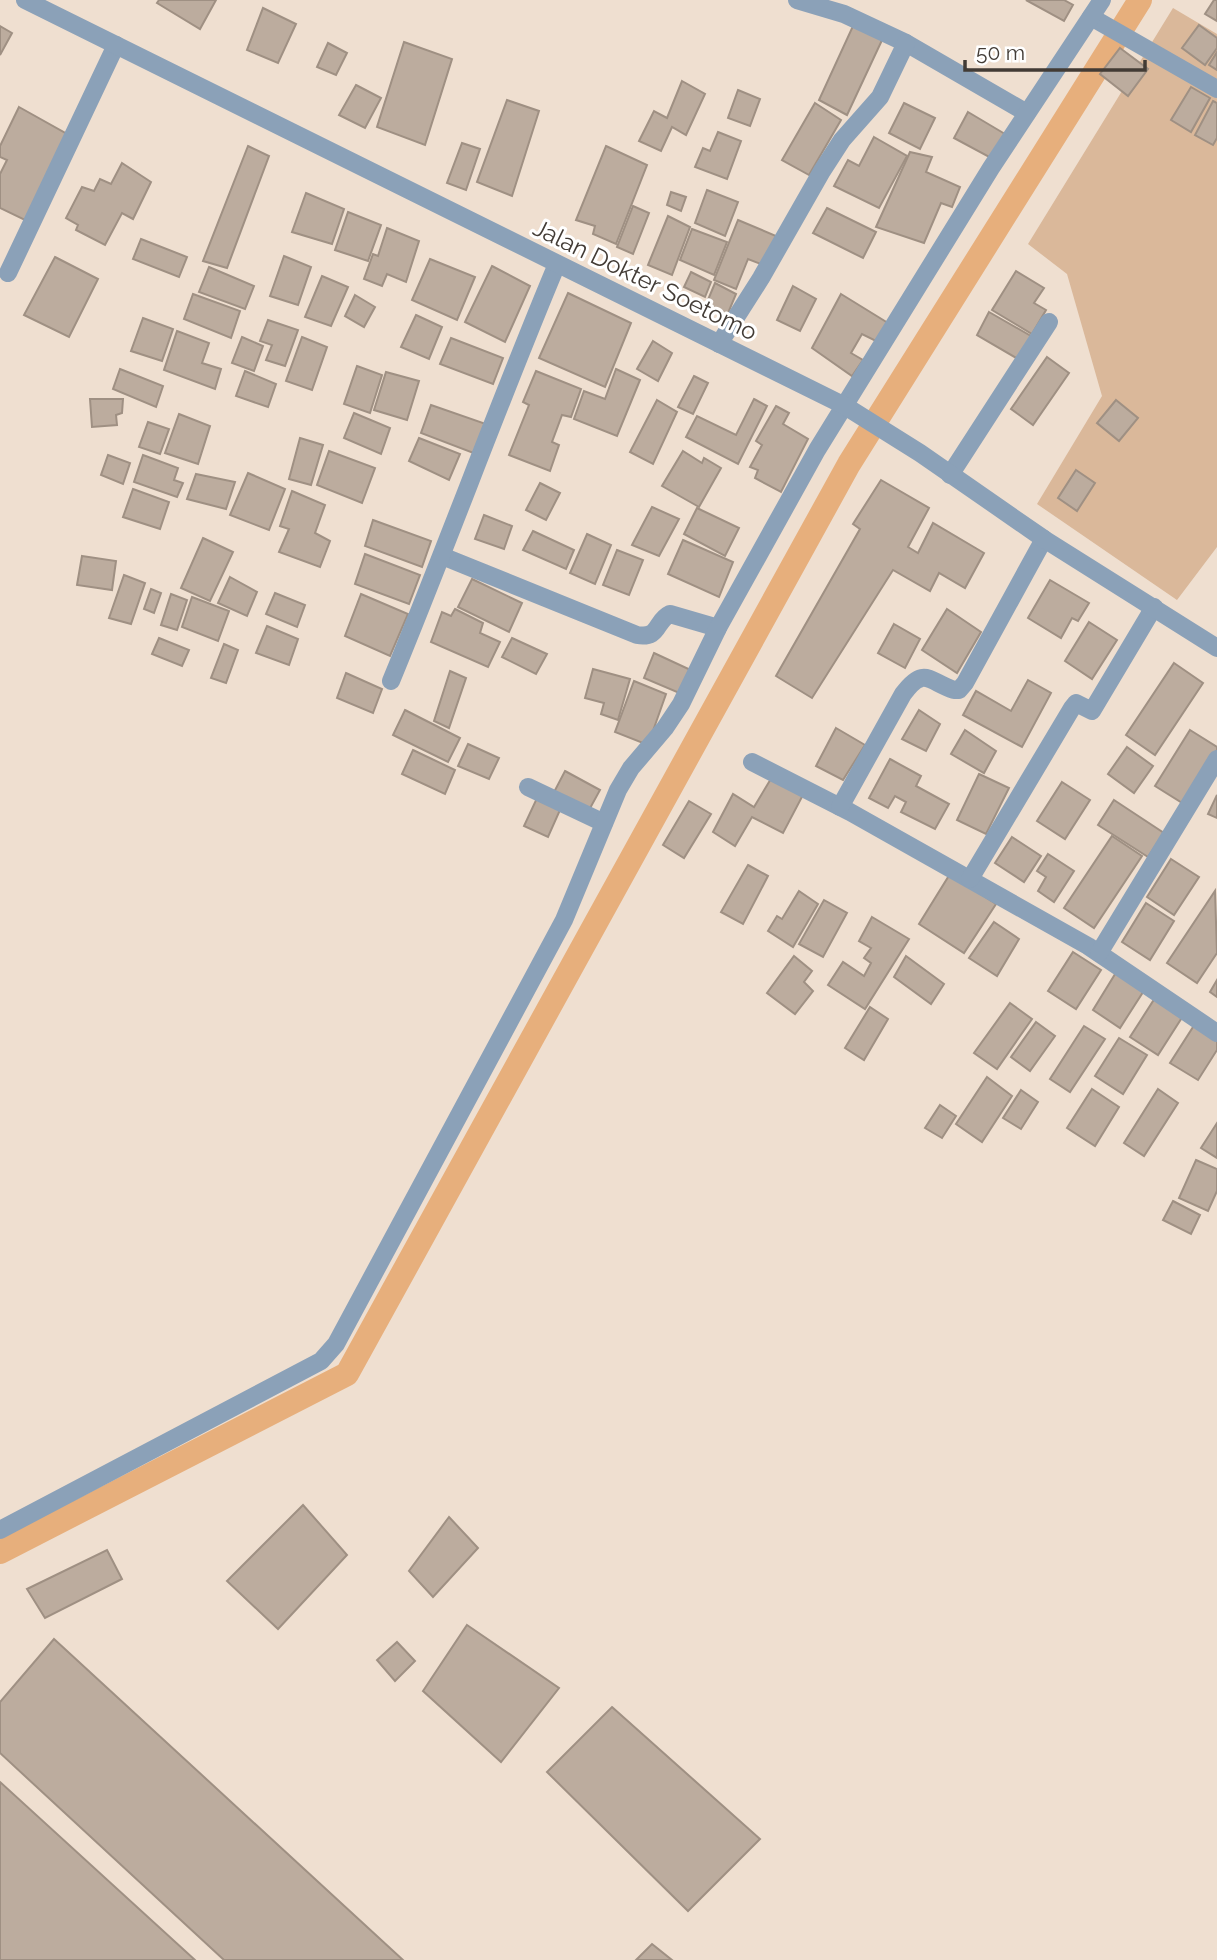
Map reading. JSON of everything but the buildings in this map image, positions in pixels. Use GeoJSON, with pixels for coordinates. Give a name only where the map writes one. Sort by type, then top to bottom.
{"type":"FeatureCollection","features":[{"type":"Feature","properties":{"kind":"street","name":"Jalan Dokter Soetomo"},"geometry":{"type":"LineString","coordinates":[[25,0],[845,406],[920,453],[1044,539],[1217,648]]}},
{"type":"Feature","properties":{"kind":"street"},"geometry":{"type":"LineString","coordinates":[[797,0],[844,14],[906,43],[1027,113]]}},
{"type":"Feature","properties":{"kind":"street"},"geometry":{"type":"LineString","coordinates":[[0,1530],[321,1361],[332,1349],[564,920],[618,790],[631,768],[665,729],[681,704],[718,628],[784,506],[1027,113],[1097,21],[1102,0]]}},
{"type":"Feature","properties":{"kind":"street"},"geometry":{"type":"LineString","coordinates":[[1097,21],[1217,89]]}},
{"type":"Feature","properties":{"kind":"street"},"geometry":{"type":"LineString","coordinates":[[719,344],[842,140],[880,97],[906,43]]}},
{"type":"Feature","properties":{"kind":"street"},"geometry":{"type":"LineString","coordinates":[[8,273],[116,45]]}},
{"type":"Feature","properties":{"kind":"street"},"geometry":{"type":"LineString","coordinates":[[391,681],[557,264]]}},
{"type":"Feature","properties":{"kind":"street"},"geometry":{"type":"LineString","coordinates":[[950,475],[1049,322]]}},
{"type":"Feature","properties":{"kind":"street"},"geometry":{"type":"LineString","coordinates":[[840,807],[903,694],[918,677],[926,677],[954,690],[959,690],[965,683],[1044,539]]}},
{"type":"Feature","properties":{"kind":"street"},"geometry":{"type":"LineString","coordinates":[[442,556],[637,635],[646,637],[653,634],[665,616],[670,614],[718,628]]}},
{"type":"Feature","properties":{"kind":"street"},"geometry":{"type":"LineString","coordinates":[[970,879],[1072,708],[1076,703],[1092,712],[1154,607]]}},
{"type":"Feature","properties":{"kind":"street"},"geometry":{"type":"LineString","coordinates":[[1099,953],[1217,759]]}},
{"type":"Feature","properties":{"kind":"street"},"geometry":{"type":"LineString","coordinates":[[752,762],[840,807],[1099,953],[1217,1033]]}},
{"type":"Feature","properties":{"kind":"street"},"geometry":{"type":"LineString","coordinates":[[528,787],[604,823]]}},
{"type":"Feature","properties":{"kind":"shaded area"},"geometry":{"type":"Polygon","coordinates":[[[1173,8],[1217,34],[1217,547],[1177,600],[1037,504],[1102,396],[1067,274],[1028,244],[1173,8]]]}},
{"type":"Feature","properties":{"kind":"waterway"},"geometry":{"type":"LineString","coordinates":[[0,1552],[347,1374],[849,464],[1140,0]]}}]}
